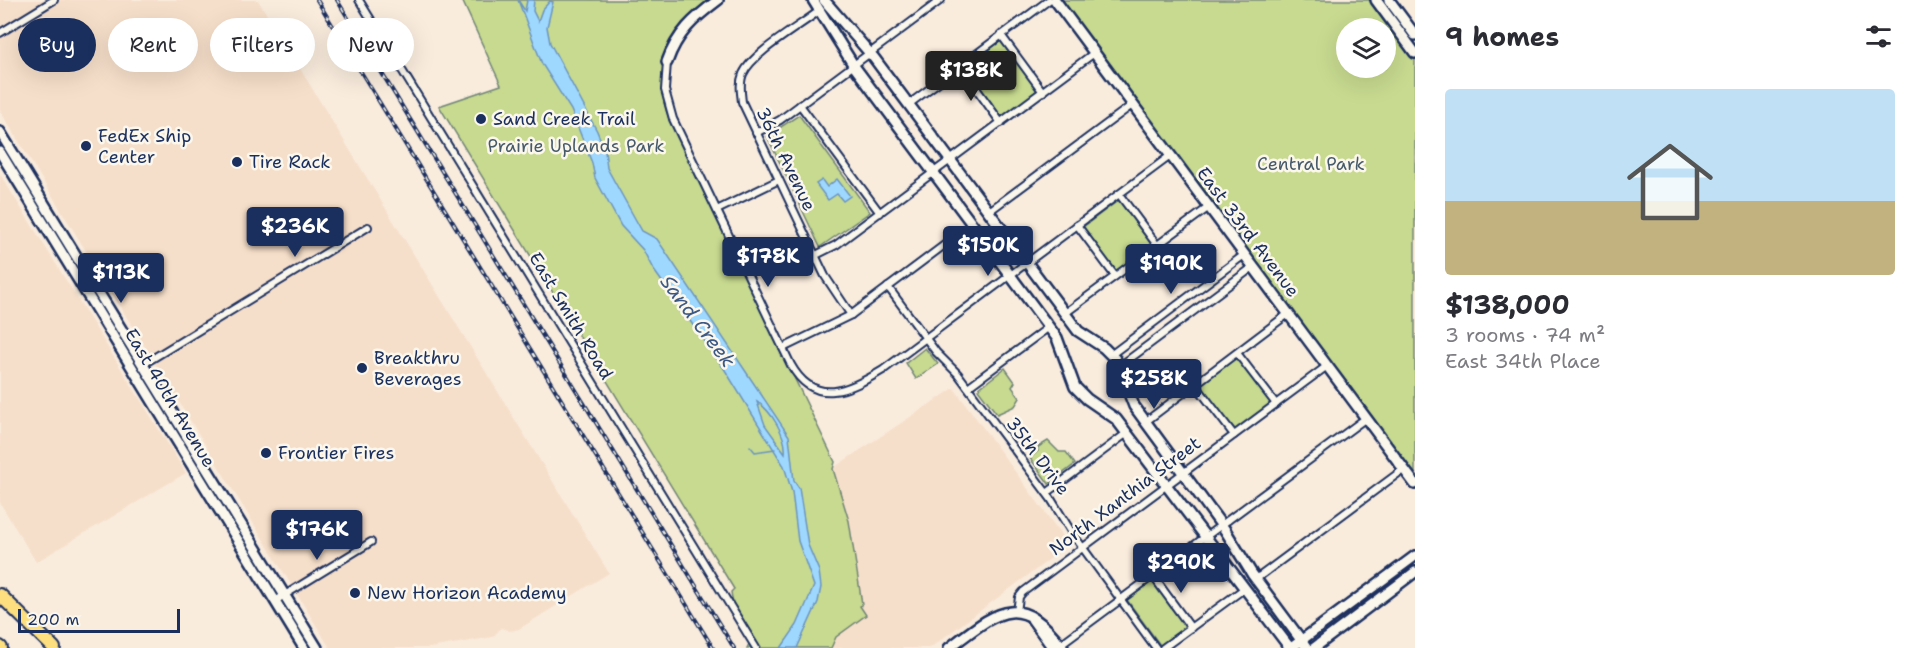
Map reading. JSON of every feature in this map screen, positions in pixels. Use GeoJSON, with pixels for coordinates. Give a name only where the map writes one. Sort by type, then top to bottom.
{"type":"FeatureCollection","features":[{"type":"Feature","properties":{"kind":"highway"},"geometry":{"type":"LineString","coordinates":[[0,595],[54,648]]}},
{"type":"Feature","properties":{"kind":"street"},"geometry":{"type":"LineString","coordinates":[[0,33],[54,0]]}},
{"type":"Feature","properties":{"kind":"street","name":"East Smith Road"},"geometry":{"type":"LineString","coordinates":[[359,0],[756,648]]}},
{"type":"Feature","properties":{"kind":"street"},"geometry":{"type":"LineString","coordinates":[[718,0],[684,28],[667,62],[664,90],[668,105],[797,376],[809,387],[819,391],[839,391],[870,378],[1170,156]]}},
{"type":"Feature","properties":{"kind":"street"},"geometry":{"type":"LineString","coordinates":[[813,0],[854,66],[1049,327],[1061,345],[1075,387],[1087,399],[1113,415],[1291,648],[1304,644],[1415,556]]}},
{"type":"Feature","properties":{"kind":"street"},"geometry":{"type":"LineString","coordinates":[[756,133],[800,105],[941,0]]}},
{"type":"Feature","properties":{"kind":"street"},"geometry":{"type":"LineString","coordinates":[[909,104],[1049,0]]}},
{"type":"Feature","properties":{"kind":"street","name":"East 33rd Avenue"},"geometry":{"type":"LineString","coordinates":[[1055,0],[1415,484]]}},
{"type":"Feature","properties":{"kind":"street"},"geometry":{"type":"LineString","coordinates":[[1376,0],[1415,53]]}},
{"type":"Feature","properties":{"kind":"street"},"geometry":{"type":"LineString","coordinates":[[1389,0],[1415,35]]}},
{"type":"Feature","properties":{"kind":"street"},"geometry":{"type":"LineString","coordinates":[[829,2],[909,104],[1064,314],[1080,333],[1112,354],[1120,366],[1131,401],[1304,644]]}},
{"type":"Feature","properties":{"kind":"street","name":"36th Avenue"},"geometry":{"type":"LineString","coordinates":[[819,11],[754,60],[742,76],[742,102],[831,286],[851,315]]}},
{"type":"Feature","properties":{"kind":"street"},"geometry":{"type":"LineString","coordinates":[[1001,35],[1043,92]]}},
{"type":"Feature","properties":{"kind":"street"},"geometry":{"type":"LineString","coordinates":[[816,255],[836,245],[1094,53]]}},
{"type":"Feature","properties":{"kind":"street"},"geometry":{"type":"LineString","coordinates":[[960,66],[1001,123]]}},
{"type":"Feature","properties":{"kind":"street"},"geometry":{"type":"LineString","coordinates":[[800,105],[880,213]]}},
{"type":"Feature","properties":{"kind":"street"},"geometry":{"type":"LineString","coordinates":[[988,212],[1132,105]]}},
{"type":"Feature","properties":{"kind":"street","name":"East 40th Avenue"},"geometry":{"type":"LineString","coordinates":[[0,132],[93,294],[117,343],[317,648]]}},
{"type":"Feature","properties":{"kind":"street","name":"East 40th Avenue"},"geometry":{"type":"LineString","coordinates":[[0,152],[142,365],[195,462],[304,648]]}},
{"type":"Feature","properties":{"kind":"street"},"geometry":{"type":"LineString","coordinates":[[717,210],[779,180]]}},
{"type":"Feature","properties":{"kind":"street"},"geometry":{"type":"LineString","coordinates":[[1119,194],[1157,245]]}},
{"type":"Feature","properties":{"kind":"street"},"geometry":{"type":"LineString","coordinates":[[1064,314],[1209,207]]}},
{"type":"Feature","properties":{"kind":"street"},"geometry":{"type":"LineString","coordinates":[[783,348],[851,315],[971,225]]}},
{"type":"Feature","properties":{"kind":"street"},"geometry":{"type":"LineString","coordinates":[[1077,225],[1115,276]]}},
{"type":"Feature","properties":{"kind":"street","name":"East 40th Avenue"},"geometry":{"type":"LineString","coordinates":[[142,365],[368,227]]}},
{"type":"Feature","properties":{"kind":"street"},"geometry":{"type":"LineString","coordinates":[[1112,354],[1244,255]]}},
{"type":"Feature","properties":{"kind":"street"},"geometry":{"type":"LineString","coordinates":[[1120,366],[1253,267]]}},
{"type":"Feature","properties":{"kind":"street","name":"35th Drive"},"geometry":{"type":"LineString","coordinates":[[888,287],[926,338],[968,387],[1156,648]]}},
{"type":"Feature","properties":{"kind":"street"},"geometry":{"type":"LineString","coordinates":[[1145,422],[1288,314]]}},
{"type":"Feature","properties":{"kind":"street"},"geometry":{"type":"LineString","coordinates":[[968,387],[1049,327]]}},
{"type":"Feature","properties":{"kind":"street"},"geometry":{"type":"LineString","coordinates":[[117,343],[133,361],[142,365]]}},
{"type":"Feature","properties":{"kind":"street"},"geometry":{"type":"LineString","coordinates":[[1237,352],[1276,404]]}},
{"type":"Feature","properties":{"kind":"street","name":"North Xanthia Street"},"geometry":{"type":"LineString","coordinates":[[1017,612],[1023,592],[1327,366]]}},
{"type":"Feature","properties":{"kind":"street"},"geometry":{"type":"LineString","coordinates":[[1195,384],[1234,435]]}},
{"type":"Feature","properties":{"kind":"street"},"geometry":{"type":"LineString","coordinates":[[949,648],[992,616],[1017,612],[1044,624],[1058,647],[1366,418]]}},
{"type":"Feature","properties":{"kind":"street"},"geometry":{"type":"LineString","coordinates":[[1047,494],[1127,433]]}},
{"type":"Feature","properties":{"kind":"street"},"geometry":{"type":"LineString","coordinates":[[1256,579],[1404,469]]}},
{"type":"Feature","properties":{"kind":"street"},"geometry":{"type":"LineString","coordinates":[[275,601],[371,542]]}},
{"type":"Feature","properties":{"kind":"street"},"geometry":{"type":"LineString","coordinates":[[1314,648],[1415,572]]}},
{"type":"Feature","properties":{"kind":"street"},"geometry":{"type":"LineString","coordinates":[[1153,576],[1191,627]]}},
{"type":"Feature","properties":{"kind":"street"},"geometry":{"type":"LineString","coordinates":[[1163,648],[1245,588]]}},
{"type":"Feature","properties":{"kind":"shaded area"},"geometry":{"type":"Polygon","coordinates":[[[0,0],[258,0],[269,18],[210,18],[210,72],[302,72],[609,573],[519,629],[510,631],[501,628],[493,637],[430,648],[330,648],[0,111],[0,0]]]}},
{"type":"Feature","properties":{"kind":"shaded area"},"geometry":{"type":"Polygon","coordinates":[[[0,174],[186,473],[36,562],[0,503],[0,174]]]}},
{"type":"Feature","properties":{"kind":"shaded area"},"geometry":{"type":"Polygon","coordinates":[[[954,388],[1069,545],[930,648],[831,648],[836,637],[866,615],[860,606],[849,521],[833,468],[954,388]]]}},
{"type":"Feature","properties":{"kind":"green space","name":"Prairie Uplands Park"},"geometry":{"type":"Polygon","coordinates":[[[462,0],[712,0],[685,24],[675,37],[663,67],[664,101],[669,119],[835,462],[833,469],[849,521],[862,604],[860,606],[866,615],[836,637],[831,648],[747,648],[753,636],[733,604],[731,592],[734,589],[439,106],[501,85],[462,0]]]}},
{"type":"Feature","properties":{"kind":"green space","name":"Central Park"},"geometry":{"type":"Polygon","coordinates":[[[1060,0],[1371,0],[1384,18],[1336,18],[1336,78],[1396,78],[1396,34],[1415,59],[1415,475],[1060,0]]]}},
{"type":"Feature","properties":{"kind":"green space"},"geometry":{"type":"Polygon","coordinates":[[[1001,41],[1038,91],[1002,117],[965,68],[1001,41]]]}},
{"type":"Feature","properties":{"kind":"green space"},"geometry":{"type":"Polygon","coordinates":[[[799,115],[870,212],[820,247],[767,136],[799,115]]]}},
{"type":"Feature","properties":{"kind":"green space"},"geometry":{"type":"Polygon","coordinates":[[[1119,200],[1152,245],[1116,272],[1083,227],[1119,200]]]}},
{"type":"Feature","properties":{"kind":"green space"},"geometry":{"type":"Polygon","coordinates":[[[925,348],[938,364],[916,379],[906,363],[925,348]]]}},
{"type":"Feature","properties":{"kind":"green space"},"geometry":{"type":"Polygon","coordinates":[[[1237,357],[1271,403],[1234,431],[1200,385],[1237,357]]]}},
{"type":"Feature","properties":{"kind":"green space"},"geometry":{"type":"Polygon","coordinates":[[[1005,368],[1015,382],[1012,387],[1020,398],[1015,406],[997,414],[978,389],[1005,368]]]}},
{"type":"Feature","properties":{"kind":"green space"},"geometry":{"type":"Polygon","coordinates":[[[1048,441],[1059,452],[1066,452],[1075,464],[1049,484],[1030,458],[1038,451],[1038,447],[1048,441]]]}},
{"type":"Feature","properties":{"kind":"green space"},"geometry":{"type":"Polygon","coordinates":[[[1152,581],[1186,626],[1160,645],[1127,600],[1152,581]]]}},
{"type":"Feature","properties":{"kind":"water","name":"Sand Creek"},"geometry":{"type":"Polygon","coordinates":[[[518,0],[525,11],[527,0],[534,0],[533,11],[538,21],[542,10],[550,1],[553,2],[547,27],[550,43],[597,131],[605,151],[607,168],[642,231],[657,239],[789,436],[794,481],[799,488],[808,545],[819,571],[821,587],[818,602],[797,648],[781,648],[797,625],[814,586],[798,541],[792,492],[784,466],[725,370],[653,269],[643,250],[621,226],[595,178],[592,163],[571,110],[542,64],[518,0]],[[757,402],[765,425],[785,453],[781,432],[773,417],[757,402]]]}},
{"type":"Feature","properties":{"kind":"water"},"geometry":{"type":"Polygon","coordinates":[[[837,179],[850,196],[843,201],[837,194],[828,200],[816,184],[822,180],[827,187],[837,179]]]}},
{"type":"Feature","properties":{"kind":"waterway"},"geometry":{"type":"LineString","coordinates":[[750,446],[755,452],[775,449]]}},
{"type":"Feature","properties":{"kind":"railway"},"geometry":{"type":"LineString","coordinates":[[317,0],[713,648]]}},
{"type":"Feature","properties":{"kind":"railway"},"geometry":{"type":"LineString","coordinates":[[337,0],[734,648]]}},
{"type":"Feature","properties":{"kind":"place","name":"Sand Creek Trail"},"geometry":{"type":"Point","coordinates":[481,119]}},
{"type":"Feature","properties":{"kind":"place","name":"FedEx Ship Center"},"geometry":{"type":"Point","coordinates":[86,146]}},
{"type":"Feature","properties":{"kind":"place","name":"Tire Rack"},"geometry":{"type":"Point","coordinates":[237,162]}},
{"type":"Feature","properties":{"kind":"place","name":"Breakthru Beverages"},"geometry":{"type":"Point","coordinates":[362,368]}},
{"type":"Feature","properties":{"kind":"place","name":"Frontier Fires"},"geometry":{"type":"Point","coordinates":[266,453]}},
{"type":"Feature","properties":{"kind":"place","name":"New Horizon Academy"},"geometry":{"type":"Point","coordinates":[355,593]}}]}
